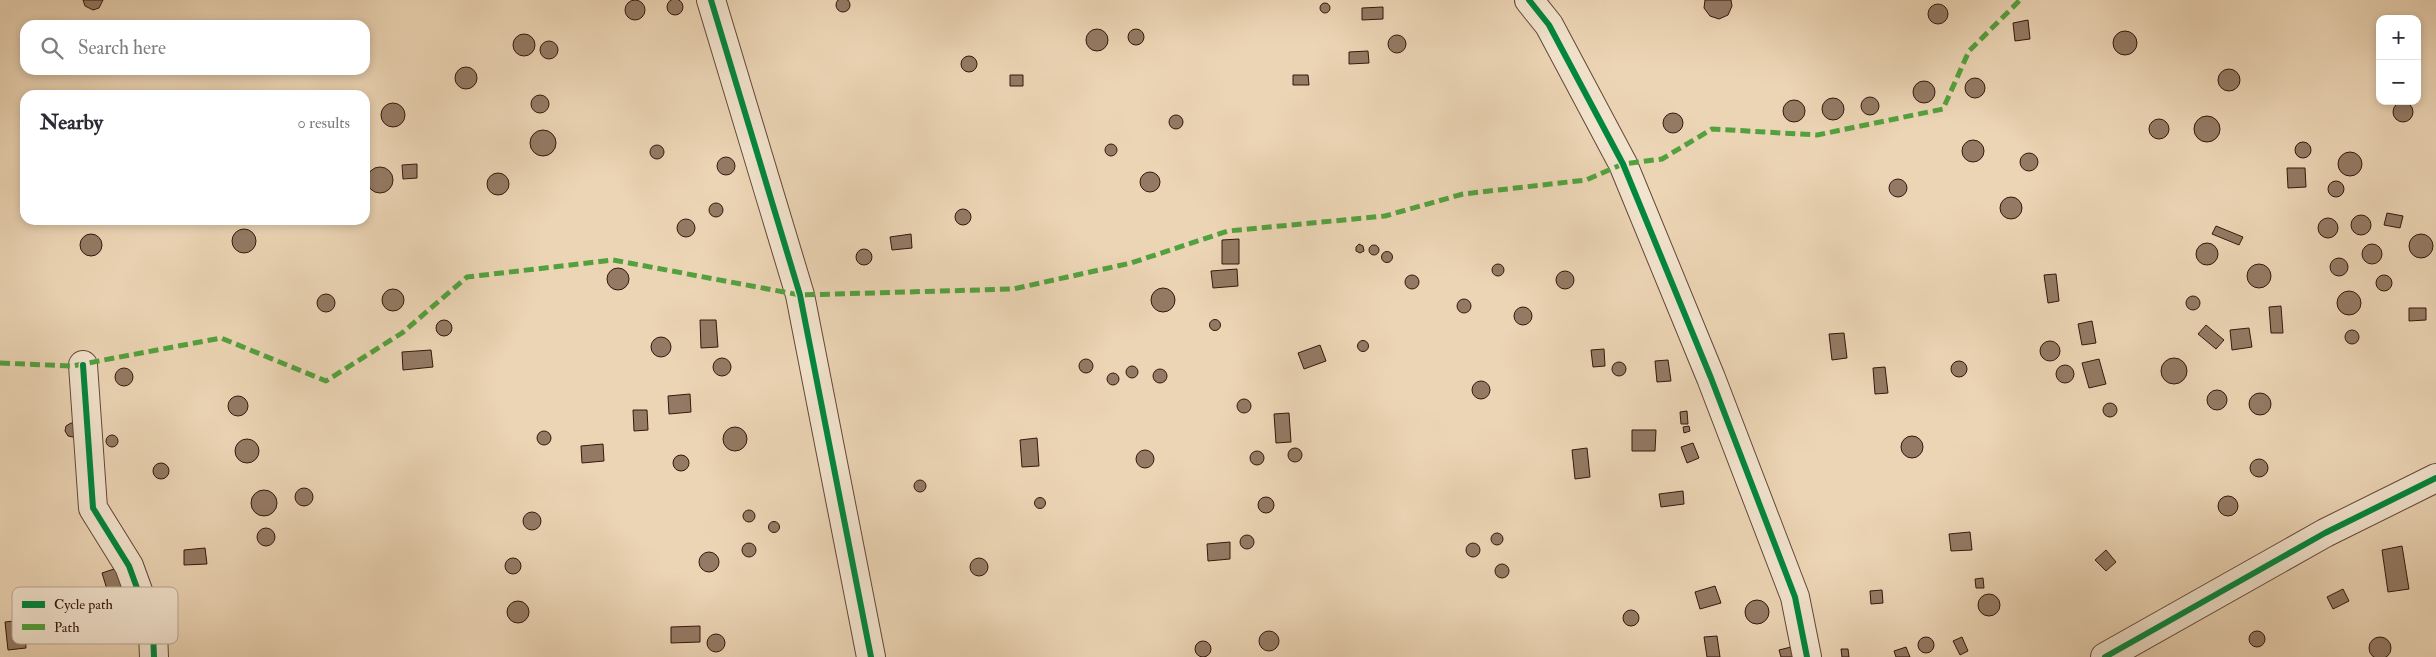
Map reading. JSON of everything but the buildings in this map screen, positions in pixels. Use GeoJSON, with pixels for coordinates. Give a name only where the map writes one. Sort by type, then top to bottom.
{"type":"FeatureCollection","features":[{"type":"Feature","properties":{"kind":"street"},"geometry":{"type":"LineString","coordinates":[[711,0],[800,295],[872,657]]}},
{"type":"Feature","properties":{"kind":"street"},"geometry":{"type":"LineString","coordinates":[[1529,0],[1549,25],[1627,173],[1711,378],[1795,597],[1808,657]]}},
{"type":"Feature","properties":{"kind":"street"},"geometry":{"type":"LineString","coordinates":[[83,365],[93,508],[129,566],[137,587]]}},
{"type":"Feature","properties":{"kind":"street"},"geometry":{"type":"LineString","coordinates":[[2105,657],[2325,533],[2436,478]]}},
{"type":"Feature","properties":{"kind":"street"},"geometry":{"type":"LineString","coordinates":[[153,644],[154,657]]}},
{"type":"Feature","properties":{"kind":"marked path"},"geometry":{"type":"LineString","coordinates":[[0,363],[72,366],[221,338],[326,381],[402,333],[467,277],[613,260],[800,295],[1013,289],[1131,263],[1228,231],[1385,216],[1463,194],[1586,180],[1623,164],[1662,159],[1712,129],[1817,135],[1943,109],[1969,51],[2020,0]]}},
{"type":"Feature","properties":{"kind":"cycle path"},"geometry":{"type":"LineString","coordinates":[[711,0],[800,295],[871,657]]}},
{"type":"Feature","properties":{"kind":"cycle path"},"geometry":{"type":"LineString","coordinates":[[1529,0],[1549,25],[1623,164],[1711,378],[1795,597],[1807,657]]}},
{"type":"Feature","properties":{"kind":"cycle path"},"geometry":{"type":"LineString","coordinates":[[83,365],[93,508],[129,566],[137,587]]}},
{"type":"Feature","properties":{"kind":"cycle path"},"geometry":{"type":"LineString","coordinates":[[2105,657],[2325,533],[2436,478]]}},
{"type":"Feature","properties":{"kind":"cycle path"},"geometry":{"type":"LineString","coordinates":[[153,644],[154,657]]}}]}
